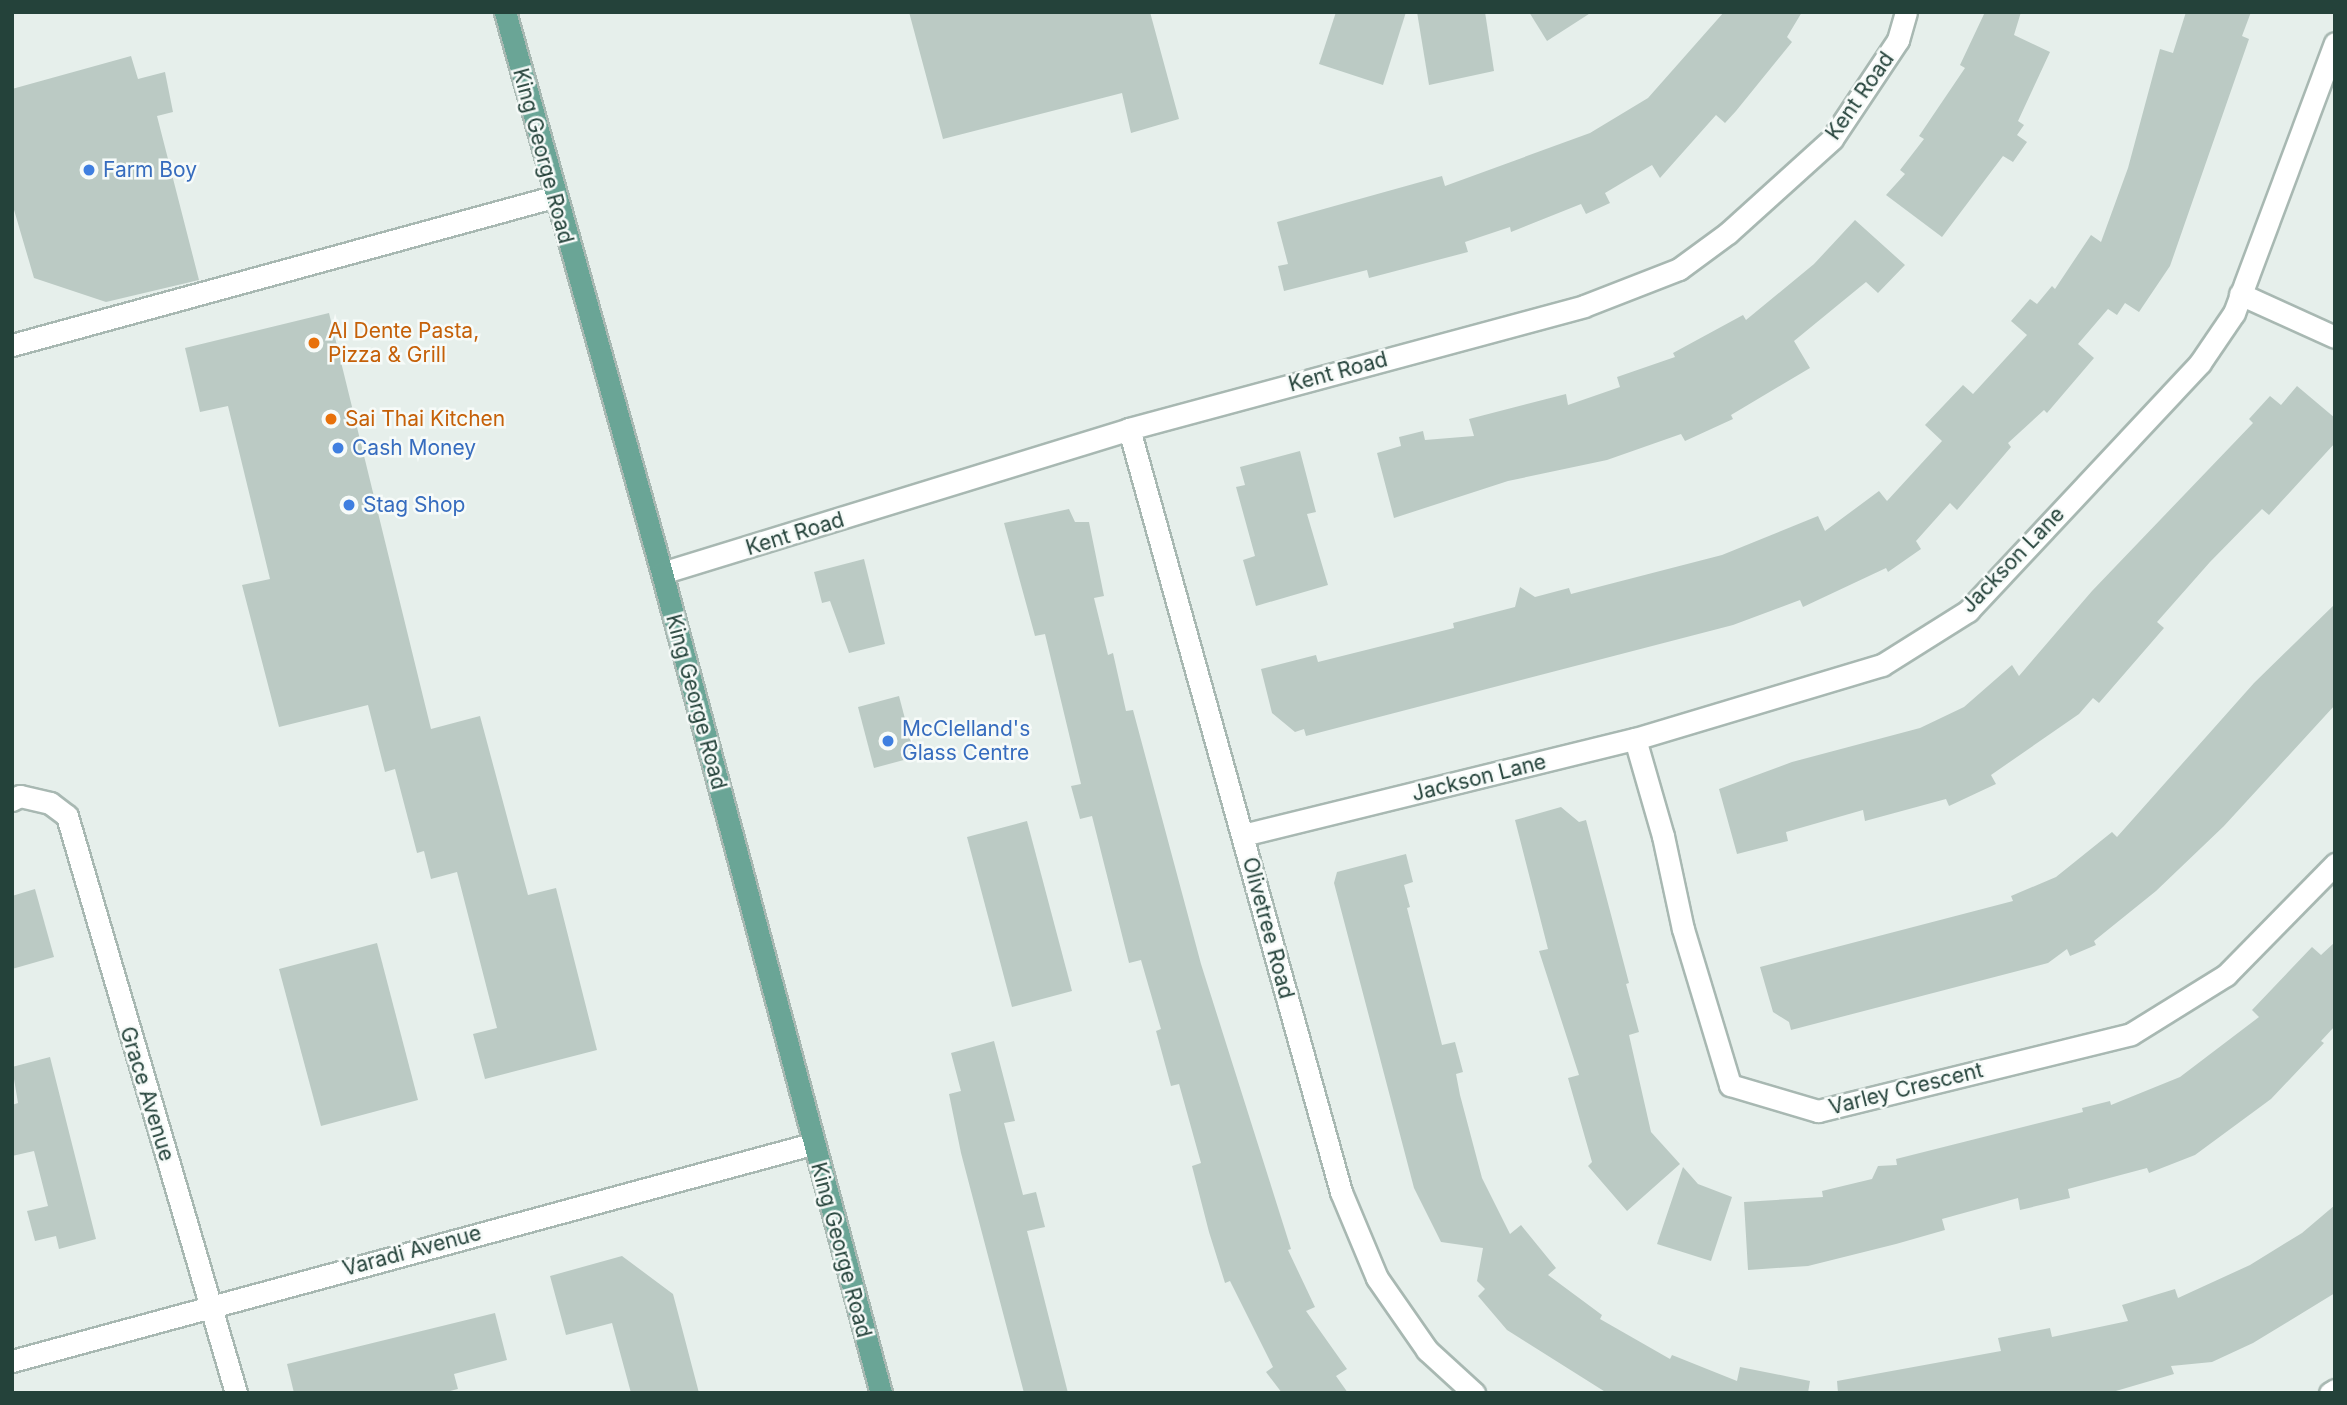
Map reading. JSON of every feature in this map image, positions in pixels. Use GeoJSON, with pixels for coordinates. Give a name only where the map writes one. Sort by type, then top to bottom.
{"type":"FeatureCollection","features":[{"type":"Feature","properties":{"kind":"main road","name":"King George Road"},"geometry":{"type":"LineString","coordinates":[[505,12],[553,197],[662,573],[880,1393]]}},
{"type":"Feature","properties":{"kind":"street","name":"Kent Road"},"geometry":{"type":"LineString","coordinates":[[662,573],[1129,429],[1584,306],[1679,270],[1728,233],[1832,139],[1898,40],[1906,12]]}},
{"type":"Feature","properties":{"kind":"street","name":"Jackson Lane"},"geometry":{"type":"LineString","coordinates":[[1243,835],[1635,739],[1882,665],[1968,611],[2200,363],[2234,313],[2335,43]]}},
{"type":"Feature","properties":{"kind":"street"},"geometry":{"type":"LineString","coordinates":[[12,345],[553,197]]}},
{"type":"Feature","properties":{"kind":"street"},"geometry":{"type":"LineString","coordinates":[[2240,294],[2335,337]]}},
{"type":"Feature","properties":{"kind":"street","name":"Olivetree Road"},"geometry":{"type":"LineString","coordinates":[[1129,429],[1341,1192],[1377,1278],[1427,1350],[1474,1393]]}},
{"type":"Feature","properties":{"kind":"street","name":"Varley Crescent"},"geometry":{"type":"LineString","coordinates":[[1635,739],[1663,836],[1683,929],[1730,1085],[1818,1111],[2131,1034],[2226,975],[2335,864]]}},
{"type":"Feature","properties":{"kind":"street","name":"Grace Avenue"},"geometry":{"type":"LineString","coordinates":[[12,800],[20,796],[50,803],[67,816],[236,1393]]}},
{"type":"Feature","properties":{"kind":"street","name":"Varadi Avenue"},"geometry":{"type":"LineString","coordinates":[[12,1361],[211,1304],[812,1144]]}},
{"type":"Feature","properties":{"kind":"street"},"geometry":{"type":"LineString","coordinates":[[2330,1393],[2335,1390]]}},
{"type":"Feature","properties":{"kind":"building"},"geometry":{"type":"Polygon","coordinates":[[[909,12],[1150,12],[1179,119],[1131,133],[1122,93],[943,139],[909,12]]]}},
{"type":"Feature","properties":{"kind":"building"},"geometry":{"type":"Polygon","coordinates":[[[1336,12],[1406,12],[1383,85],[1319,64],[1336,12]]]}},
{"type":"Feature","properties":{"kind":"building"},"geometry":{"type":"Polygon","coordinates":[[[1417,12],[1485,12],[1494,71],[1429,85],[1417,12]]]}},
{"type":"Feature","properties":{"kind":"building"},"geometry":{"type":"Polygon","coordinates":[[[1529,12],[1592,12],[1547,41],[1529,12]]]}},
{"type":"Feature","properties":{"kind":"building"},"geometry":{"type":"Polygon","coordinates":[[[1724,12],[1802,12],[1787,37],[1792,42],[1736,111],[1725,123],[1716,115],[1660,178],[1652,165],[1605,193],[1610,203],[1586,214],[1581,204],[1511,232],[1510,227],[1465,242],[1468,252],[1369,278],[1367,270],[1284,291],[1278,266],[1288,264],[1277,222],[1442,176],[1445,186],[1590,133],[1648,98],[1724,12]]]}},
{"type":"Feature","properties":{"kind":"building"},"geometry":{"type":"Polygon","coordinates":[[[1985,12],[2021,12],[2014,35],[2050,52],[2018,121],[2024,125],[2017,135],[2027,142],[2013,162],[2003,156],[1942,237],[1886,195],[1905,174],[1900,170],[1924,139],[1919,136],[1965,68],[1960,65],[1985,12]]]}},
{"type":"Feature","properties":{"kind":"building"},"geometry":{"type":"Polygon","coordinates":[[[2186,12],[2251,12],[2242,36],[2249,39],[2170,266],[2139,312],[2125,303],[2117,315],[2108,309],[2078,344],[2094,358],[2047,413],[2044,410],[2008,443],[2011,447],[1957,510],[1950,503],[1916,541],[1921,549],[1888,572],[1886,568],[1803,607],[1800,600],[1733,625],[1306,736],[1304,729],[1295,732],[1272,713],[1261,669],[1316,655],[1318,662],[1454,628],[1453,623],[1515,607],[1520,587],[1535,597],[1569,588],[1571,594],[1722,555],[1818,516],[1825,531],[1879,491],[1887,501],[1942,441],[1925,425],[1963,385],[1973,394],[2027,335],[2011,321],[2030,299],[2037,304],[2052,286],[2055,289],[2091,235],[2101,242],[2128,168],[2160,49],[2173,53],[2186,12]]]}},
{"type":"Feature","properties":{"kind":"building"},"geometry":{"type":"Polygon","coordinates":[[[131,56],[138,79],[165,72],[173,112],[157,116],[199,280],[106,302],[34,278],[12,203],[12,89],[131,56]]]}},
{"type":"Feature","properties":{"kind":"building"},"geometry":{"type":"Polygon","coordinates":[[[1855,220],[1905,265],[1878,293],[1866,282],[1794,341],[1810,368],[1731,415],[1733,419],[1685,441],[1681,434],[1607,460],[1508,481],[1394,518],[1377,453],[1401,446],[1399,437],[1423,431],[1425,440],[1474,436],[1469,419],[1566,394],[1568,405],[1620,387],[1617,377],[1675,357],[1673,353],[1743,315],[1746,320],[1814,264],[1855,220]]]}},
{"type":"Feature","properties":{"kind":"building"},"geometry":{"type":"Polygon","coordinates":[[[329,313],[431,729],[480,716],[528,895],[556,888],[597,1050],[485,1079],[473,1034],[497,1028],[457,872],[431,879],[424,851],[417,853],[395,769],[385,772],[368,705],[279,727],[242,585],[270,579],[228,406],[200,412],[185,348],[329,313]]]}},
{"type":"Feature","properties":{"kind":"building"},"geometry":{"type":"Polygon","coordinates":[[[2297,386],[2335,418],[2335,443],[2269,515],[2262,509],[2210,562],[2157,622],[2164,628],[2099,703],[2093,698],[2079,714],[1991,775],[1996,784],[1949,806],[1946,799],[1865,821],[1863,810],[1786,832],[1788,841],[1737,854],[1719,789],[1792,762],[1920,728],[1964,707],[2012,665],[2019,676],[2092,591],[2253,423],[2249,419],[2270,396],[2281,405],[2297,386]]]}},
{"type":"Feature","properties":{"kind":"building"},"geometry":{"type":"Polygon","coordinates":[[[1300,451],[1316,512],[1307,514],[1328,585],[1256,606],[1243,560],[1255,556],[1236,487],[1245,485],[1240,467],[1300,451]]]}},
{"type":"Feature","properties":{"kind":"building"},"geometry":{"type":"Polygon","coordinates":[[[1069,509],[1075,522],[1089,522],[1104,596],[1094,598],[1108,655],[1113,653],[1126,711],[1133,710],[1201,964],[1291,1249],[1288,1250],[1315,1307],[1306,1311],[1347,1369],[1336,1376],[1348,1393],[1282,1393],[1266,1372],[1273,1367],[1230,1281],[1225,1283],[1192,1166],[1201,1163],[1179,1084],[1171,1086],[1156,1031],[1161,1029],[1141,960],[1129,963],[1092,816],[1080,819],[1071,786],[1081,784],[1045,634],[1035,636],[1004,523],[1069,509]]]}},
{"type":"Feature","properties":{"kind":"building"},"geometry":{"type":"Polygon","coordinates":[[[864,559],[885,644],[849,653],[830,601],[822,603],[814,572],[864,559]]]}},
{"type":"Feature","properties":{"kind":"building"},"geometry":{"type":"Polygon","coordinates":[[[2335,604],[2335,705],[2224,826],[2156,891],[2094,941],[2096,945],[2070,956],[2067,949],[2048,963],[1791,1030],[1789,1022],[1773,1012],[1760,967],[2013,901],[2011,896],[2056,877],[2112,832],[2117,837],[2254,683],[2335,604]]]}},
{"type":"Feature","properties":{"kind":"building"},"geometry":{"type":"Polygon","coordinates":[[[899,696],[915,757],[874,768],[858,707],[899,696]]]}},
{"type":"Feature","properties":{"kind":"building"},"geometry":{"type":"Polygon","coordinates":[[[1561,807],[1579,822],[1586,820],[1629,983],[1626,984],[1639,1032],[1629,1035],[1651,1132],[1680,1164],[1627,1211],[1588,1166],[1592,1162],[1568,1078],[1579,1075],[1539,951],[1548,949],[1515,820],[1561,807]]]}},
{"type":"Feature","properties":{"kind":"building"},"geometry":{"type":"Polygon","coordinates":[[[1027,821],[1072,991],[1012,1007],[967,837],[1027,821]]]}},
{"type":"Feature","properties":{"kind":"building"},"geometry":{"type":"Polygon","coordinates":[[[1406,854],[1413,882],[1404,885],[1410,907],[1407,908],[1442,1045],[1455,1042],[1463,1072],[1456,1074],[1460,1095],[1482,1178],[1510,1234],[1521,1225],[1556,1268],[1548,1275],[1602,1315],[1600,1319],[1670,1359],[1672,1355],[1737,1381],[1740,1367],[1810,1381],[1808,1393],[1607,1393],[1507,1330],[1478,1296],[1485,1289],[1477,1281],[1483,1248],[1441,1242],[1414,1188],[1334,883],[1337,872],[1406,854]]]}},
{"type":"Feature","properties":{"kind":"building"},"geometry":{"type":"Polygon","coordinates":[[[35,889],[54,957],[12,969],[12,896],[35,889]]]}},
{"type":"Feature","properties":{"kind":"building"},"geometry":{"type":"Polygon","coordinates":[[[2335,942],[2335,1026],[2321,1041],[2324,1043],[2271,1099],[2195,1155],[2149,1173],[2147,1168],[2068,1189],[2070,1198],[2020,1210],[2018,1198],[1942,1219],[1945,1230],[1896,1244],[1808,1266],[1748,1270],[1744,1202],[1823,1197],[1822,1191],[1872,1179],[1878,1166],[1897,1165],[1896,1159],[2083,1112],[2082,1108],[2110,1101],[2111,1105],[2180,1077],[2259,1017],[2252,1010],[2312,947],[2321,955],[2335,942]]]}},
{"type":"Feature","properties":{"kind":"building"},"geometry":{"type":"Polygon","coordinates":[[[377,943],[418,1100],[321,1126],[279,969],[377,943]]]}},
{"type":"Feature","properties":{"kind":"building"},"geometry":{"type":"Polygon","coordinates":[[[994,1041],[1015,1121],[1004,1123],[1023,1195],[1036,1192],[1045,1227],[1027,1231],[1068,1393],[1024,1393],[961,1153],[949,1094],[961,1091],[951,1053],[994,1041]]]}},
{"type":"Feature","properties":{"kind":"building"},"geometry":{"type":"Polygon","coordinates":[[[50,1057],[96,1239],[59,1249],[56,1236],[35,1241],[27,1211],[48,1206],[34,1151],[12,1156],[12,1105],[18,1103],[12,1067],[50,1057]]]}},
{"type":"Feature","properties":{"kind":"building"},"geometry":{"type":"Polygon","coordinates":[[[1683,1167],[1698,1184],[1732,1197],[1711,1261],[1657,1244],[1683,1167]]]}},
{"type":"Feature","properties":{"kind":"building"},"geometry":{"type":"Polygon","coordinates":[[[2335,1205],[2335,1293],[2253,1343],[2212,1362],[2171,1366],[2174,1374],[2109,1393],[1838,1393],[1837,1381],[2001,1351],[1998,1338],[2050,1328],[2052,1337],[2128,1321],[2122,1305],[2175,1289],[2178,1298],[2250,1265],[2302,1233],[2335,1205]]]}},
{"type":"Feature","properties":{"kind":"building"},"geometry":{"type":"Polygon","coordinates":[[[622,1256],[673,1294],[699,1393],[631,1393],[612,1323],[566,1335],[550,1276],[622,1256]]]}},
{"type":"Feature","properties":{"kind":"building"},"geometry":{"type":"Polygon","coordinates":[[[495,1313],[507,1360],[454,1374],[458,1389],[442,1393],[294,1393],[287,1364],[495,1313]]]}},
{"type":"Feature","properties":{"kind":"place","name":"Farm Boy"},"geometry":{"type":"Point","coordinates":[89,170]}},
{"type":"Feature","properties":{"kind":"place","name":"Al Dente Pasta, Pizza & Grill"},"geometry":{"type":"Point","coordinates":[314,343]}},
{"type":"Feature","properties":{"kind":"place","name":"Sai Thai Kitchen"},"geometry":{"type":"Point","coordinates":[331,419]}},
{"type":"Feature","properties":{"kind":"place","name":"Cash Money"},"geometry":{"type":"Point","coordinates":[338,448]}},
{"type":"Feature","properties":{"kind":"place","name":"Stag Shop"},"geometry":{"type":"Point","coordinates":[349,505]}},
{"type":"Feature","properties":{"kind":"place","name":"McClelland's Glass Centre"},"geometry":{"type":"Point","coordinates":[888,741]}}]}
